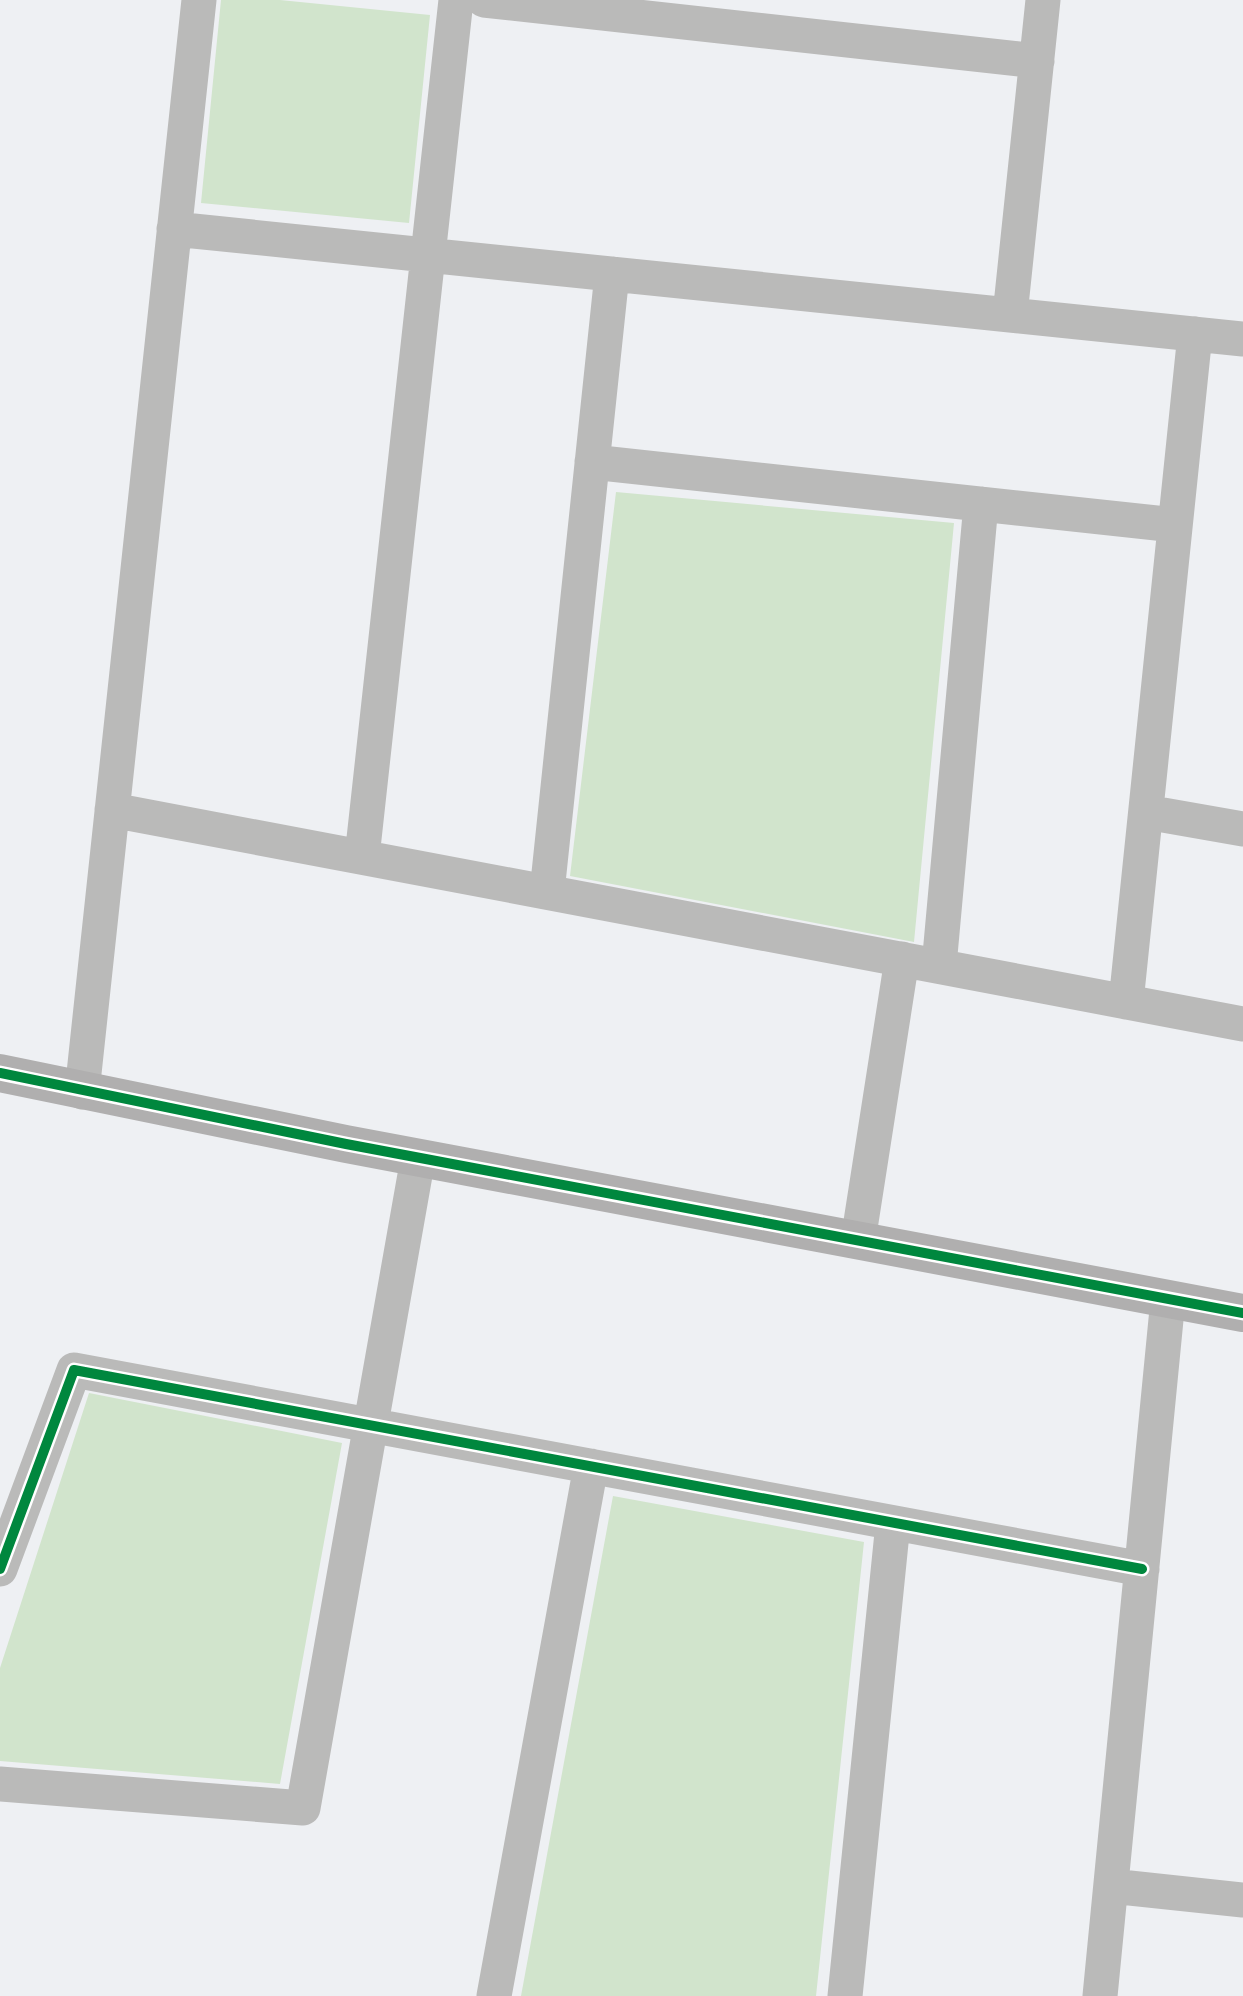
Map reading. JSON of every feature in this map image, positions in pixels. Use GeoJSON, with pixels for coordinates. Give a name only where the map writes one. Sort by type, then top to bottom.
{"type":"FeatureCollection","features":[{"type":"Feature","properties":{"kind":"street"},"geometry":{"type":"LineString","coordinates":[[82,1091],[198,0]]}},
{"type":"Feature","properties":{"kind":"street"},"geometry":{"type":"LineString","coordinates":[[362,857],[456,0]]}},
{"type":"Feature","properties":{"kind":"street"},"geometry":{"type":"LineString","coordinates":[[484,0],[1037,61]]}},
{"type":"Feature","properties":{"kind":"street"},"geometry":{"type":"LineString","coordinates":[[1010,315],[1043,0]]}},
{"type":"Feature","properties":{"kind":"street"},"geometry":{"type":"LineString","coordinates":[[174,229],[1243,339]]}},
{"type":"Feature","properties":{"kind":"street"},"geometry":{"type":"LineString","coordinates":[[547,892],[612,274]]}},
{"type":"Feature","properties":{"kind":"street"},"geometry":{"type":"LineString","coordinates":[[1126,1002],[1195,334]]}},
{"type":"Feature","properties":{"kind":"street"},"geometry":{"type":"LineString","coordinates":[[592,463],[1175,525]]}},
{"type":"Feature","properties":{"kind":"street"},"geometry":{"type":"LineString","coordinates":[[939,966],[981,504]]}},
{"type":"Feature","properties":{"kind":"street"},"geometry":{"type":"LineString","coordinates":[[112,810],[1243,1024]]}},
{"type":"Feature","properties":{"kind":"street"},"geometry":{"type":"LineString","coordinates":[[1146,812],[1243,829]]}},
{"type":"Feature","properties":{"kind":"street"},"geometry":{"type":"LineString","coordinates":[[858,1241],[902,959]]}},
{"type":"Feature","properties":{"kind":"street"},"geometry":{"type":"LineString","coordinates":[[0,1073],[418,1158],[1243,1313]]}},
{"type":"Feature","properties":{"kind":"street"},"geometry":{"type":"LineString","coordinates":[[0,1784],[303,1808],[418,1158]]}},
{"type":"Feature","properties":{"kind":"street"},"geometry":{"type":"LineString","coordinates":[[1100,1996],[1167,1299]]}},
{"type":"Feature","properties":{"kind":"street"},"geometry":{"type":"LineString","coordinates":[[0,1569],[74,1370],[1142,1569]]}},
{"type":"Feature","properties":{"kind":"street"},"geometry":{"type":"LineString","coordinates":[[494,1996],[591,1466]]}},
{"type":"Feature","properties":{"kind":"street"},"geometry":{"type":"LineString","coordinates":[[845,1996],[893,1523]]}},
{"type":"Feature","properties":{"kind":"street"},"geometry":{"type":"LineString","coordinates":[[1111,1886],[1243,1900]]}},
{"type":"Feature","properties":{"kind":"green space"},"geometry":{"type":"Polygon","coordinates":[[[221,0],[280,0],[430,15],[409,223],[201,203],[221,0]]]}},
{"type":"Feature","properties":{"kind":"green space"},"geometry":{"type":"Polygon","coordinates":[[[616,492],[954,523],[914,942],[570,876],[616,492]]]}},
{"type":"Feature","properties":{"kind":"green space"},"geometry":{"type":"Polygon","coordinates":[[[89,1393],[342,1443],[280,1784],[0,1761],[0,1668],[89,1393]]]}},
{"type":"Feature","properties":{"kind":"green space"},"geometry":{"type":"Polygon","coordinates":[[[613,1496],[864,1542],[816,1996],[521,1996],[613,1496]]]}},
{"type":"Feature","properties":{"kind":"cycle path"},"geometry":{"type":"LineString","coordinates":[[0,1073],[346,1144],[1243,1313]]}},
{"type":"Feature","properties":{"kind":"cycle path"},"geometry":{"type":"LineString","coordinates":[[0,1569],[74,1370],[1142,1569]]}}]}
